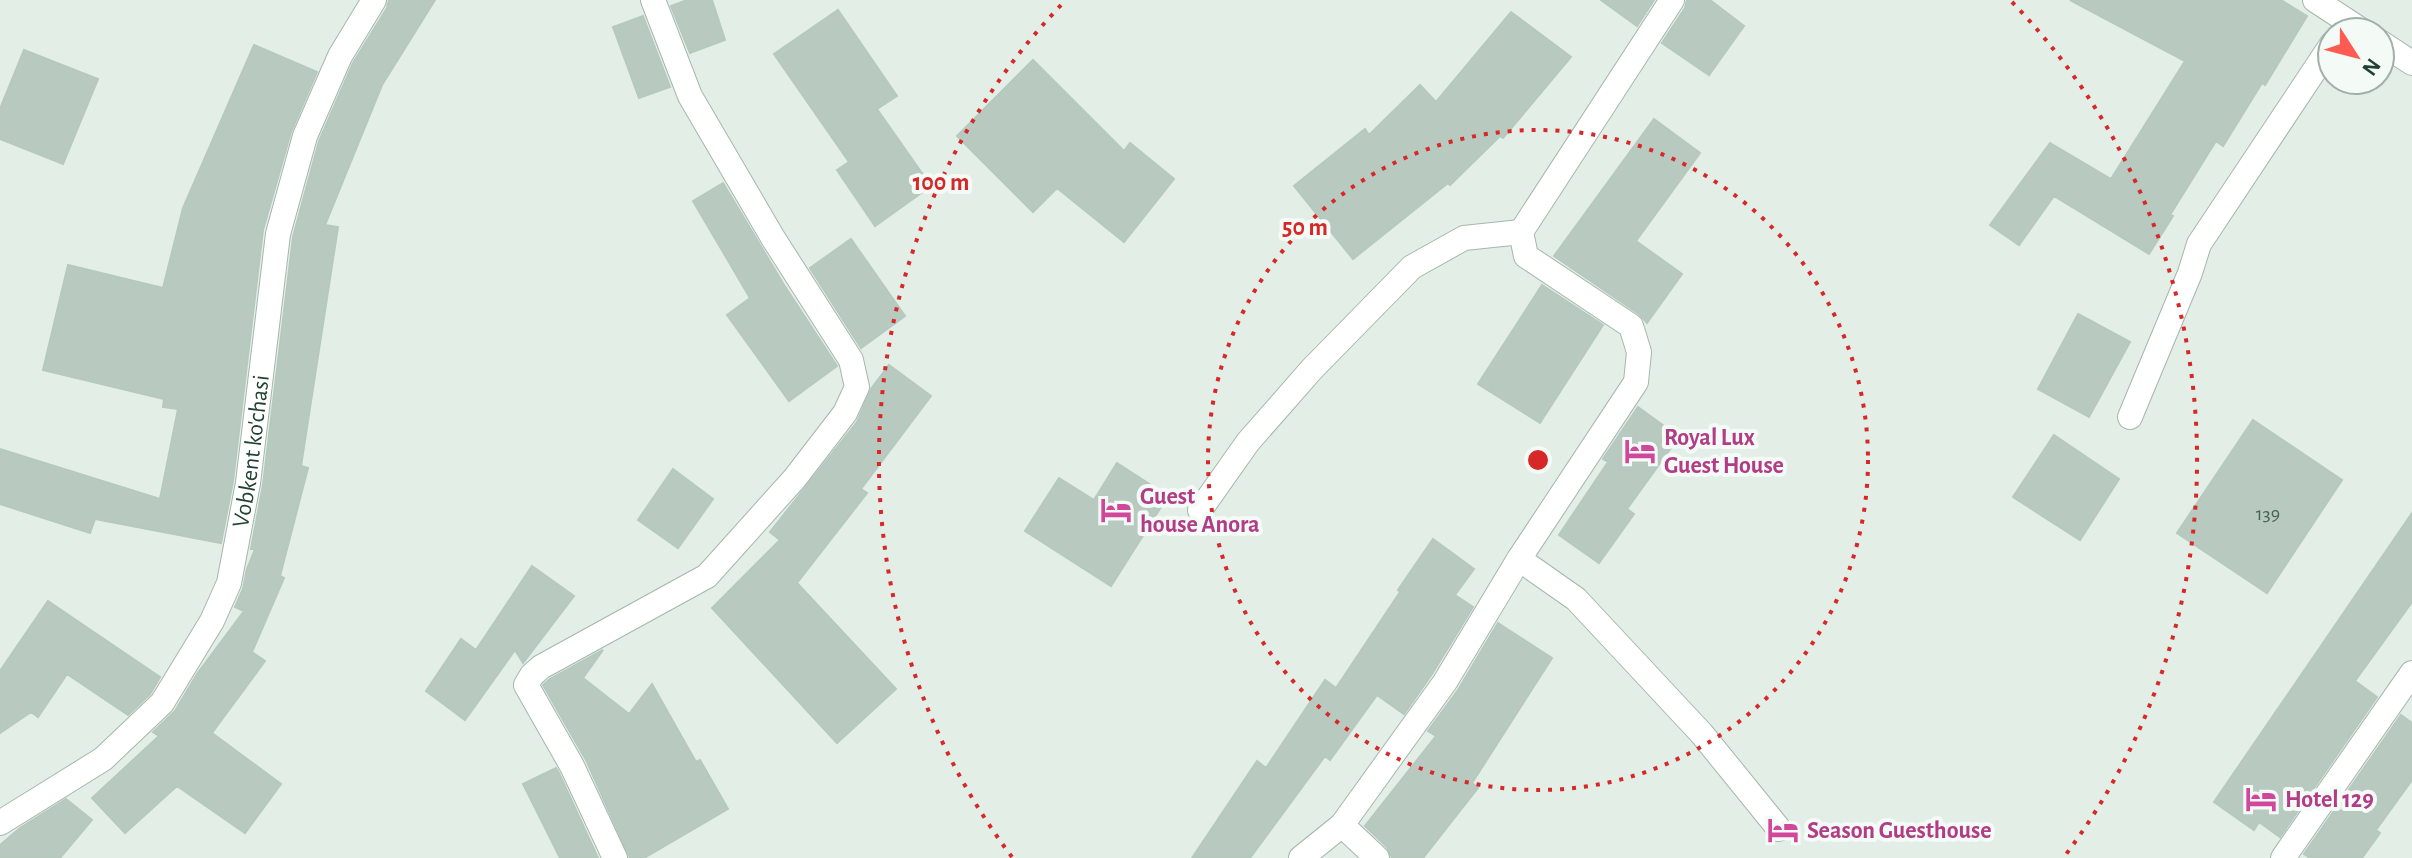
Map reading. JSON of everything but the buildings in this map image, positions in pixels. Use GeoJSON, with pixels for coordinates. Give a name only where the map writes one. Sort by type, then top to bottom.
{"type":"FeatureCollection","features":[{"type":"Feature","properties":{"kind":"street","name":"Vobkent ko'chasi"},"geometry":{"type":"LineString","coordinates":[[0,823],[103,759],[162,703],[212,621],[229,583],[248,483],[278,234],[305,136],[340,56],[374,0]]}},
{"type":"Feature","properties":{"kind":"street"},"geometry":{"type":"LineString","coordinates":[[615,858],[572,766],[526,685],[541,667],[707,576],[795,478],[845,413],[857,387],[851,360],[773,238],[690,96],[653,0]]}},
{"type":"Feature","properties":{"kind":"street"},"geometry":{"type":"LineString","coordinates":[[1301,858],[1342,825],[1445,682],[1519,559],[1636,382],[1639,352],[1631,326],[1526,256],[1521,232],[1672,0]]}},
{"type":"Feature","properties":{"kind":"street"},"geometry":{"type":"LineString","coordinates":[[2315,0],[2335,16]]}},
{"type":"Feature","properties":{"kind":"street"},"geometry":{"type":"LineString","coordinates":[[2130,417],[2199,244],[2316,68]]}},
{"type":"Feature","properties":{"kind":"street"},"geometry":{"type":"LineString","coordinates":[[1200,510],[1258,432],[1312,369],[1412,267],[1464,238],[1521,232]]}},
{"type":"Feature","properties":{"kind":"street"},"geometry":{"type":"LineString","coordinates":[[1519,559],[1576,599],[1702,734],[1779,829]]}},
{"type":"Feature","properties":{"kind":"street"},"geometry":{"type":"LineString","coordinates":[[2283,858],[2412,673]]}},
{"type":"Feature","properties":{"kind":"street"},"geometry":{"type":"LineString","coordinates":[[1342,825],[1377,858]]}},
{"type":"Feature","properties":{"kind":"place","name":"Royal Lux Guest House"},"geometry":{"type":"Point","coordinates":[1640,451]}},
{"type":"Feature","properties":{"kind":"place","name":"Guest house Anora"},"geometry":{"type":"Point","coordinates":[1116,510]}},
{"type":"Feature","properties":{"kind":"place","name":"Hotel 129"},"geometry":{"type":"Point","coordinates":[2261,799]}},
{"type":"Feature","properties":{"kind":"place","name":"Season Guesthouse"},"geometry":{"type":"Point","coordinates":[1783,830]}}]}
